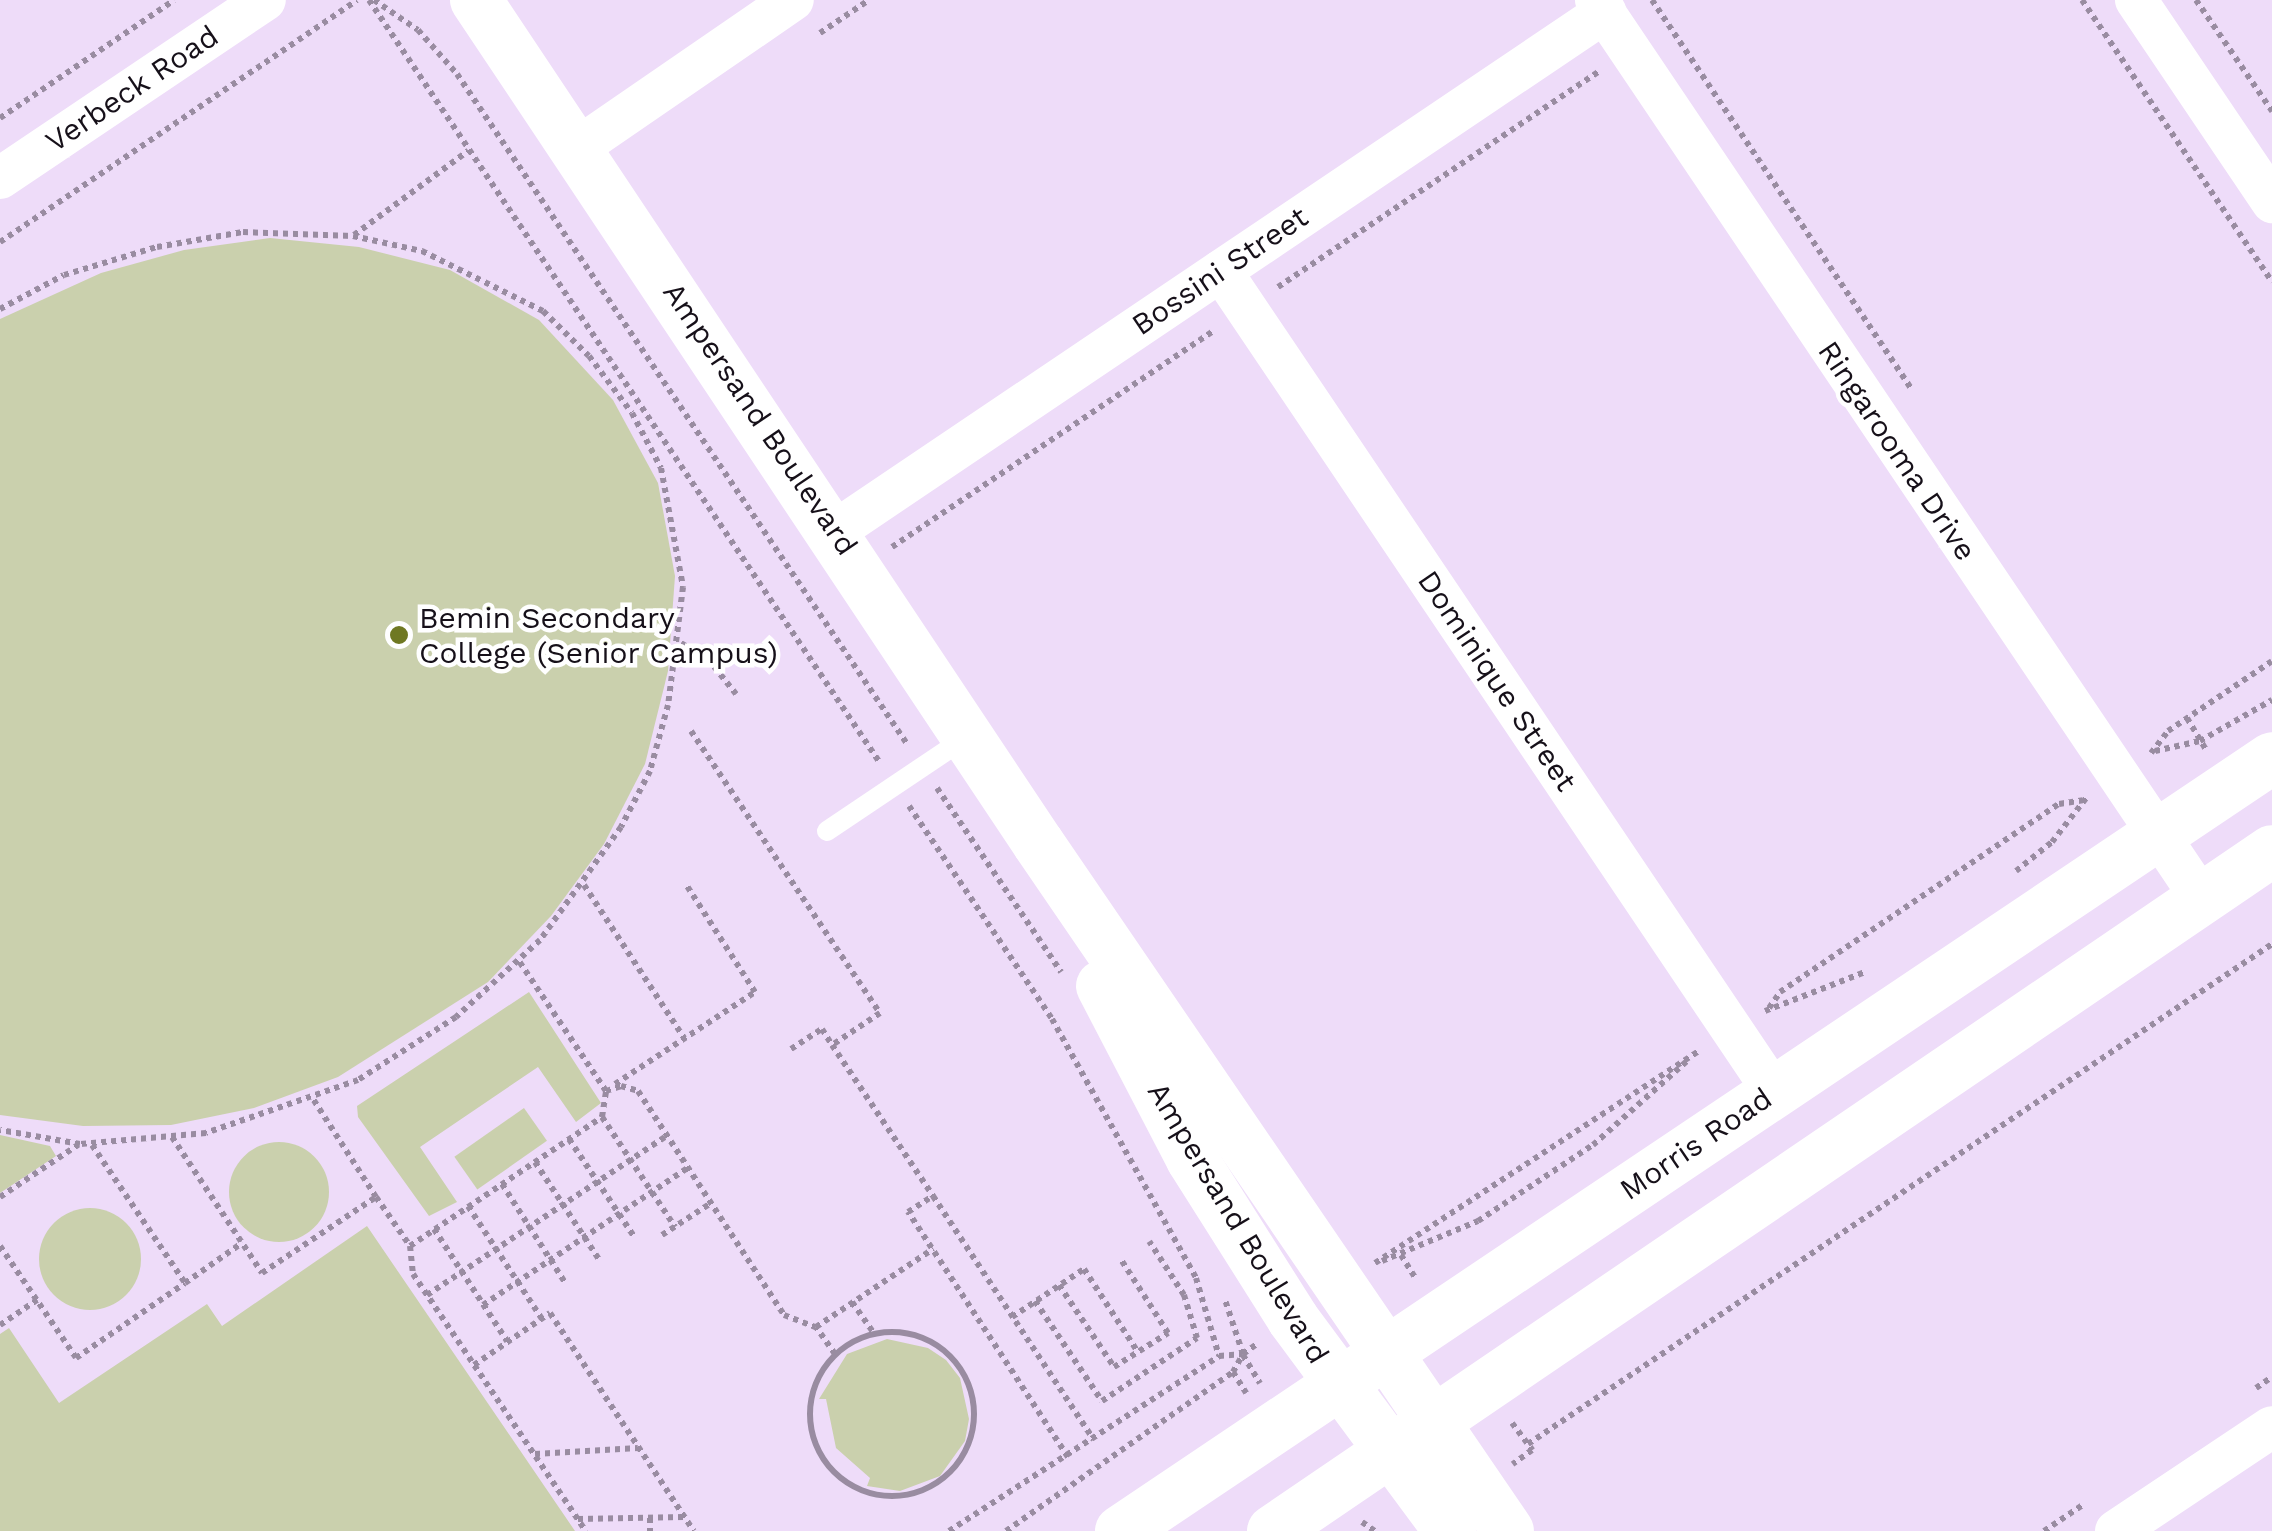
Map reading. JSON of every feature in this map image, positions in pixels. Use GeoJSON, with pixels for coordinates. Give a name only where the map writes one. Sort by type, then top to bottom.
{"type":"FeatureCollection","features":[{"type":"Feature","properties":{"kind":"street","name":"Verbeck Road"},"geometry":{"type":"LineString","coordinates":[[0,178],[264,0]]}},
{"type":"Feature","properties":{"kind":"street","name":"Ampersand Boulevard"},"geometry":{"type":"LineString","coordinates":[[476,0],[836,530],[1038,843],[1508,1531]]}},
{"type":"Feature","properties":{"kind":"street"},"geometry":{"type":"LineString","coordinates":[[576,149],[792,0]]}},
{"type":"Feature","properties":{"kind":"street"},"geometry":{"type":"LineString","coordinates":[[2136,0],[2264,174]]}},
{"type":"Feature","properties":{"kind":"street","name":"Bossini Street"},"geometry":{"type":"LineString","coordinates":[[836,530],[1608,4]]}},
{"type":"Feature","properties":{"kind":"street","name":"Ringarooma Drive"},"geometry":{"type":"LineString","coordinates":[[1608,4],[2202,899]]}},
{"type":"Feature","properties":{"kind":"street","name":"Dominique Street"},"geometry":{"type":"LineString","coordinates":[[1221,271],[1774,1092]]}},
{"type":"Feature","properties":{"kind":"street","name":"Morris Road"},"geometry":{"type":"LineString","coordinates":[[1120,1531],[2272,758]]}},
{"type":"Feature","properties":{"kind":"street","name":"Ampersand Boulevard"},"geometry":{"type":"LineString","coordinates":[[1038,843],[1103,988],[1192,1159],[1338,1386],[1450,1531]]}},
{"type":"Feature","properties":{"kind":"street"},"geometry":{"type":"LineString","coordinates":[[1274,1531],[2272,851]]}},
{"type":"Feature","properties":{"kind":"street"},"geometry":{"type":"LineString","coordinates":[[2104,1515],[2272,1427]]}},
{"type":"Feature","properties":{"kind":"lane"},"geometry":{"type":"LineString","coordinates":[[828,831],[968,736]]}},
{"type":"Feature","properties":{"kind":"path"},"geometry":{"type":"LineString","coordinates":[[0,118],[174,0]]}},
{"type":"Feature","properties":{"kind":"path"},"geometry":{"type":"LineString","coordinates":[[0,242],[357,0]]}},
{"type":"Feature","properties":{"kind":"path"},"geometry":{"type":"LineString","coordinates":[[369,0],[1052,1019],[1196,1278],[1219,1356]]}},
{"type":"Feature","properties":{"kind":"path"},"geometry":{"type":"LineString","coordinates":[[1652,0],[1914,392]]}},
{"type":"Feature","properties":{"kind":"path"},"geometry":{"type":"LineString","coordinates":[[2082,0],[2272,282]]}},
{"type":"Feature","properties":{"kind":"path"},"geometry":{"type":"LineString","coordinates":[[2196,0],[2271,106]]}},
{"type":"Feature","properties":{"kind":"path"},"geometry":{"type":"LineString","coordinates":[[354,236],[468,151]]}},
{"type":"Feature","properties":{"kind":"path"},"geometry":{"type":"LineString","coordinates":[[0,309],[64,275],[156,247],[243,232],[354,236],[422,251],[481,276],[543,312],[588,356],[632,413],[661,468],[684,587],[681,644],[650,770],[584,885],[518,962],[409,1052],[270,1116],[172,1137],[80,1144],[0,1130]]}},
{"type":"Feature","properties":{"kind":"path"},"geometry":{"type":"LineString","coordinates":[[681,644],[708,659],[736,694]]}},
{"type":"Feature","properties":{"kind":"path"},"geometry":{"type":"LineString","coordinates":[[2154,751],[2168,731],[2272,661]]}},
{"type":"Feature","properties":{"kind":"path"},"geometry":{"type":"LineString","coordinates":[[2154,751],[2200,741],[2272,700]]}},
{"type":"Feature","properties":{"kind":"path"},"geometry":{"type":"LineString","coordinates":[[691,732],[880,1013],[832,1044]]}},
{"type":"Feature","properties":{"kind":"path"},"geometry":{"type":"LineString","coordinates":[[2143,734],[2154,751]]}},
{"type":"Feature","properties":{"kind":"path"},"geometry":{"type":"LineString","coordinates":[[1882,963],[1834,989],[1769,1009],[1780,992],[2060,804],[2083,800],[2052,842],[2008,878]]}},
{"type":"Feature","properties":{"kind":"path"},"geometry":{"type":"LineString","coordinates":[[584,885],[684,1038]]}},
{"type":"Feature","properties":{"kind":"path"},"geometry":{"type":"LineString","coordinates":[[606,1091],[755,992],[686,886]]}},
{"type":"Feature","properties":{"kind":"path"},"geometry":{"type":"LineString","coordinates":[[1528,1444],[2272,944]]}},
{"type":"Feature","properties":{"kind":"path"},"geometry":{"type":"LineString","coordinates":[[518,962],[606,1091],[602,1116],[675,1227]]}},
{"type":"Feature","properties":{"kind":"path"},"geometry":{"type":"LineString","coordinates":[[791,1049],[822,1029],[1094,1440]]}},
{"type":"Feature","properties":{"kind":"path"},"geometry":{"type":"LineString","coordinates":[[1695,1054],[1593,1145],[1494,1210],[1420,1250],[1374,1263],[1695,1054]]}},
{"type":"Feature","properties":{"kind":"path"},"geometry":{"type":"LineString","coordinates":[[606,1091],[622,1086],[638,1091],[784,1315],[816,1327],[836,1354]]}},
{"type":"Feature","properties":{"kind":"path"},"geometry":{"type":"LineString","coordinates":[[313,1098],[410,1246],[413,1274],[586,1531]]}},
{"type":"Feature","properties":{"kind":"path"},"geometry":{"type":"LineString","coordinates":[[410,1246],[602,1116]]}},
{"type":"Feature","properties":{"kind":"path"},"geometry":{"type":"LineString","coordinates":[[427,1295],[666,1136]]}},
{"type":"Feature","properties":{"kind":"path"},"geometry":{"type":"LineString","coordinates":[[172,1137],[262,1274],[376,1196]]}},
{"type":"Feature","properties":{"kind":"path"},"geometry":{"type":"LineString","coordinates":[[569,1139],[635,1238]]}},
{"type":"Feature","properties":{"kind":"path"},"geometry":{"type":"LineString","coordinates":[[0,1197],[80,1144]]}},
{"type":"Feature","properties":{"kind":"path"},"geometry":{"type":"LineString","coordinates":[[92,1144],[185,1283]]}},
{"type":"Feature","properties":{"kind":"path"},"geometry":{"type":"LineString","coordinates":[[535,1162],[600,1260]]}},
{"type":"Feature","properties":{"kind":"path"},"geometry":{"type":"LineString","coordinates":[[483,1304],[688,1168]]}},
{"type":"Feature","properties":{"kind":"path"},"geometry":{"type":"LineString","coordinates":[[502,1184],[566,1284]]}},
{"type":"Feature","properties":{"kind":"path"},"geometry":{"type":"LineString","coordinates":[[932,1196],[908,1212],[1068,1457]]}},
{"type":"Feature","properties":{"kind":"path"},"geometry":{"type":"LineString","coordinates":[[662,1235],[711,1203]]}},
{"type":"Feature","properties":{"kind":"path"},"geometry":{"type":"LineString","coordinates":[[468,1206],[542,1319]]}},
{"type":"Feature","properties":{"kind":"path"},"geometry":{"type":"LineString","coordinates":[[434,1230],[508,1342]]}},
{"type":"Feature","properties":{"kind":"path"},"geometry":{"type":"LineString","coordinates":[[1035,1301],[1102,1402],[1197,1338],[1184,1295],[1149,1240]]}},
{"type":"Feature","properties":{"kind":"path"},"geometry":{"type":"LineString","coordinates":[[0,1246],[76,1358],[242,1243]]}},
{"type":"Feature","properties":{"kind":"path"},"geometry":{"type":"LineString","coordinates":[[816,1327],[933,1249]]}},
{"type":"Feature","properties":{"kind":"path"},"geometry":{"type":"LineString","coordinates":[[1060,1285],[1114,1368],[1168,1333],[1120,1258]]}},
{"type":"Feature","properties":{"kind":"path"},"geometry":{"type":"LineString","coordinates":[[1012,1316],[1084,1269],[1138,1352]]}},
{"type":"Feature","properties":{"kind":"path"},"geometry":{"type":"LineString","coordinates":[[0,1325],[37,1300]]}},
{"type":"Feature","properties":{"kind":"path"},"geometry":{"type":"LineString","coordinates":[[852,1302],[874,1333]]}},
{"type":"Feature","properties":{"kind":"path"},"geometry":{"type":"LineString","coordinates":[[474,1364],[550,1313],[694,1531]]}},
{"type":"Feature","properties":{"kind":"path"},"geometry":{"type":"LineString","coordinates":[[899,1332],[934,1344],[962,1369],[972,1392],[971,1441],[960,1464],[932,1487],[896,1497],[871,1495],[829,1468],[816,1446],[811,1398],[836,1354],[874,1333],[899,1332]]}},
{"type":"Feature","properties":{"kind":"path"},"geometry":{"type":"LineString","coordinates":[[949,1531],[1219,1356],[1242,1354]]}},
{"type":"Feature","properties":{"kind":"path"},"geometry":{"type":"LineString","coordinates":[[534,1454],[640,1448]]}},
{"type":"Feature","properties":{"kind":"path"},"geometry":{"type":"LineString","coordinates":[[2044,1531],[2104,1515]]}},
{"type":"Feature","properties":{"kind":"path"},"geometry":{"type":"LineString","coordinates":[[578,1519],[685,1517]]}},
{"type":"Feature","properties":{"kind":"path"},"geometry":{"type":"LineString","coordinates":[[650,1518],[650,1531]]}},
{"type":"Feature","properties":{"kind":"green space"},"geometry":{"type":"Polygon","coordinates":[[[270,238],[359,247],[450,270],[539,320],[613,400],[658,483],[675,576],[668,671],[645,764],[604,844],[551,916],[488,982],[338,1077],[254,1108],[171,1125],[83,1126],[0,1115],[0,319],[101,273],[184,250],[270,238]]]}},
{"type":"Feature","properties":{"kind":"green space"},"geometry":{"type":"Polygon","coordinates":[[[529,992],[601,1103],[576,1122],[538,1067],[420,1147],[457,1202],[429,1216],[358,1117],[357,1106],[529,992]]]}},
{"type":"Feature","properties":{"kind":"green space"},"geometry":{"type":"Polygon","coordinates":[[[524,1108],[547,1141],[477,1190],[454,1157],[524,1108]]]}},
{"type":"Feature","properties":{"kind":"green space"},"geometry":{"type":"Polygon","coordinates":[[[0,1135],[50,1146],[56,1156],[0,1193],[0,1135]]]}},
{"type":"Feature","properties":{"kind":"green space"},"geometry":{"type":"Polygon","coordinates":[[[279,1142],[298,1146],[314,1157],[325,1173],[329,1192],[325,1211],[314,1227],[298,1238],[279,1242],[260,1238],[244,1227],[233,1211],[229,1192],[233,1173],[244,1157],[260,1146],[279,1142]]]}},
{"type":"Feature","properties":{"kind":"green space"},"geometry":{"type":"Polygon","coordinates":[[[90,1208],[119,1216],[133,1230],[141,1259],[133,1288],[119,1302],[90,1310],[61,1302],[47,1288],[39,1259],[47,1230],[61,1216],[90,1208]]]}},
{"type":"Feature","properties":{"kind":"green space"},"geometry":{"type":"Polygon","coordinates":[[[367,1226],[575,1531],[0,1531],[0,1334],[9,1328],[59,1403],[207,1304],[222,1326],[367,1226]]]}},
{"type":"Feature","properties":{"kind":"green space"},"geometry":{"type":"Polygon","coordinates":[[[887,1339],[928,1348],[946,1360],[960,1378],[969,1419],[965,1441],[940,1476],[900,1491],[867,1486],[870,1478],[836,1448],[826,1399],[819,1399],[847,1354],[887,1339]]]}},
{"type":"Feature","properties":{"kind":"place","name":"Bemin Secondary College (Senior Campus)"},"geometry":{"type":"Point","coordinates":[399,635]}}]}
